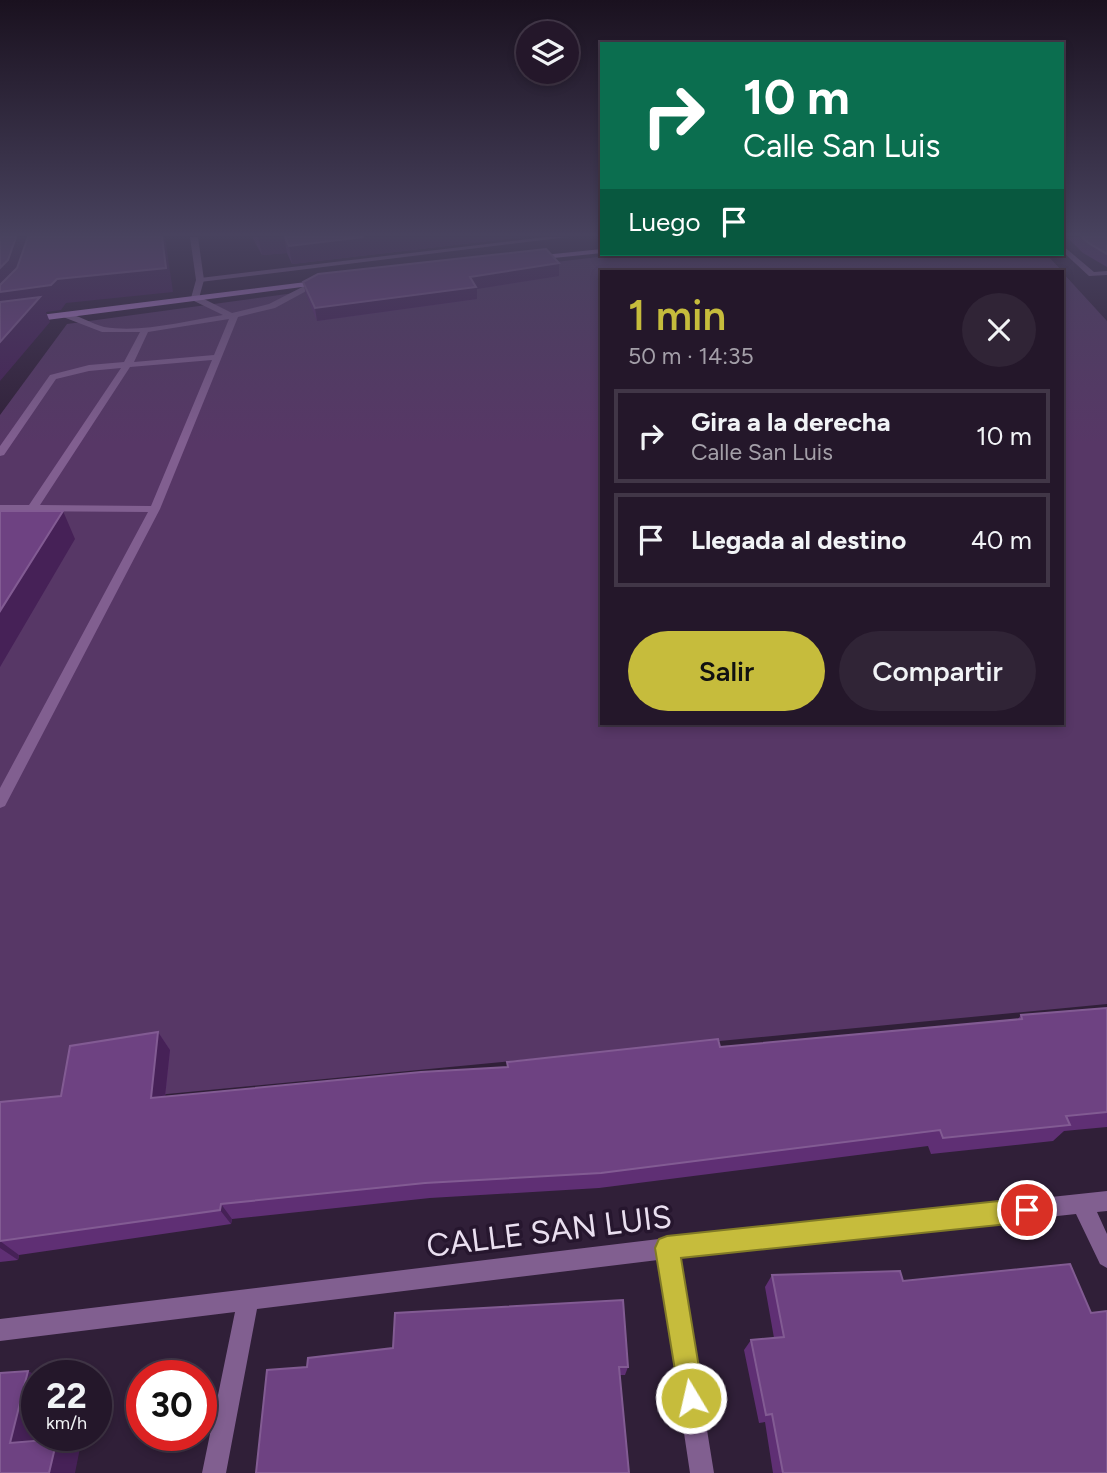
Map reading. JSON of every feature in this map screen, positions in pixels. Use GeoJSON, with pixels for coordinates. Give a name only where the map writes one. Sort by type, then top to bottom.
{"type":"FeatureCollection","features":[{"type":"Feature","properties":{"kind":"street"},"geometry":{"type":"LineString","coordinates":[[0,323],[134,306]]}},
{"type":"Feature","properties":{"kind":"street"},"geometry":{"type":"LineString","coordinates":[[211,306],[234,317]]}},
{"type":"Feature","properties":{"kind":"street"},"geometry":{"type":"LineString","coordinates":[[62,315],[102,329],[145,330],[234,317],[273,306]]}},
{"type":"Feature","properties":{"kind":"street"},"geometry":{"type":"LineString","coordinates":[[0,802],[155,509],[234,317]]}},
{"type":"Feature","properties":{"kind":"street"},"geometry":{"type":"LineString","coordinates":[[33,508],[128,364],[145,330]]}},
{"type":"Feature","properties":{"kind":"street"},"geometry":{"type":"LineString","coordinates":[[0,453],[53,377],[70,370],[218,357]]}},
{"type":"Feature","properties":{"kind":"street"},"geometry":{"type":"LineString","coordinates":[[0,508],[155,509]]}},
{"type":"Feature","properties":{"kind":"street","name":"CALLE SAN LUIS"},"geometry":{"type":"LineString","coordinates":[[0,1330],[667,1248],[1082,1205],[1107,1200]]}},
{"type":"Feature","properties":{"kind":"street"},"geometry":{"type":"LineString","coordinates":[[1082,1205],[1107,1257]]}},
{"type":"Feature","properties":{"kind":"street"},"geometry":{"type":"LineString","coordinates":[[667,1248],[702,1473]]}},
{"type":"Feature","properties":{"kind":"street"},"geometry":{"type":"LineString","coordinates":[[214,1473],[248,1301]]}},
{"type":"Feature","properties":{"kind":"shaded area"},"geometry":{"type":"Polygon","coordinates":[[[201,306],[600,306],[600,725],[1064,725],[1064,306],[1093,306],[1107,321],[1107,1004],[0,1110],[0,415],[67,324],[201,306]]]}},
{"type":"Feature","properties":{"kind":"building"},"geometry":{"type":"Polygon","coordinates":[[[0,306],[32,306],[0,342],[0,306]]]}},
{"type":"Feature","properties":{"kind":"building"},"geometry":{"type":"Polygon","coordinates":[[[0,511],[63,511],[0,611],[0,511]]]}},
{"type":"Feature","properties":{"kind":"building"},"geometry":{"type":"Polygon","coordinates":[[[1107,1008],[1107,1112],[1066,1116],[1070,1125],[943,1138],[940,1130],[601,1173],[425,1183],[221,1204],[220,1210],[0,1241],[0,1102],[61,1096],[70,1046],[158,1032],[151,1098],[421,1072],[508,1067],[507,1062],[718,1039],[720,1047],[1022,1019],[1021,1015],[1107,1008]]]}},
{"type":"Feature","properties":{"kind":"building"},"geometry":{"type":"Polygon","coordinates":[[[1070,1264],[1091,1313],[1107,1311],[1107,1473],[783,1473],[772,1414],[766,1415],[751,1340],[784,1337],[772,1275],[900,1271],[903,1281],[1070,1264]]]}},
{"type":"Feature","properties":{"kind":"building"},"geometry":{"type":"Polygon","coordinates":[[[623,1300],[628,1367],[619,1367],[629,1473],[256,1473],[267,1370],[307,1367],[308,1358],[393,1348],[395,1313],[623,1300]]]}},
{"type":"Feature","properties":{"kind":"building"},"geometry":{"type":"Polygon","coordinates":[[[21,1372],[21,1399],[10,1443],[21,1442],[21,1451],[54,1451],[49,1473],[0,1473],[0,1373],[21,1372]]]}},
{"type":"Feature","properties":{"kind":"route"},"geometry":{"type":"LineString","coordinates":[[691,1398],[667,1248],[1027,1210]]}}]}
